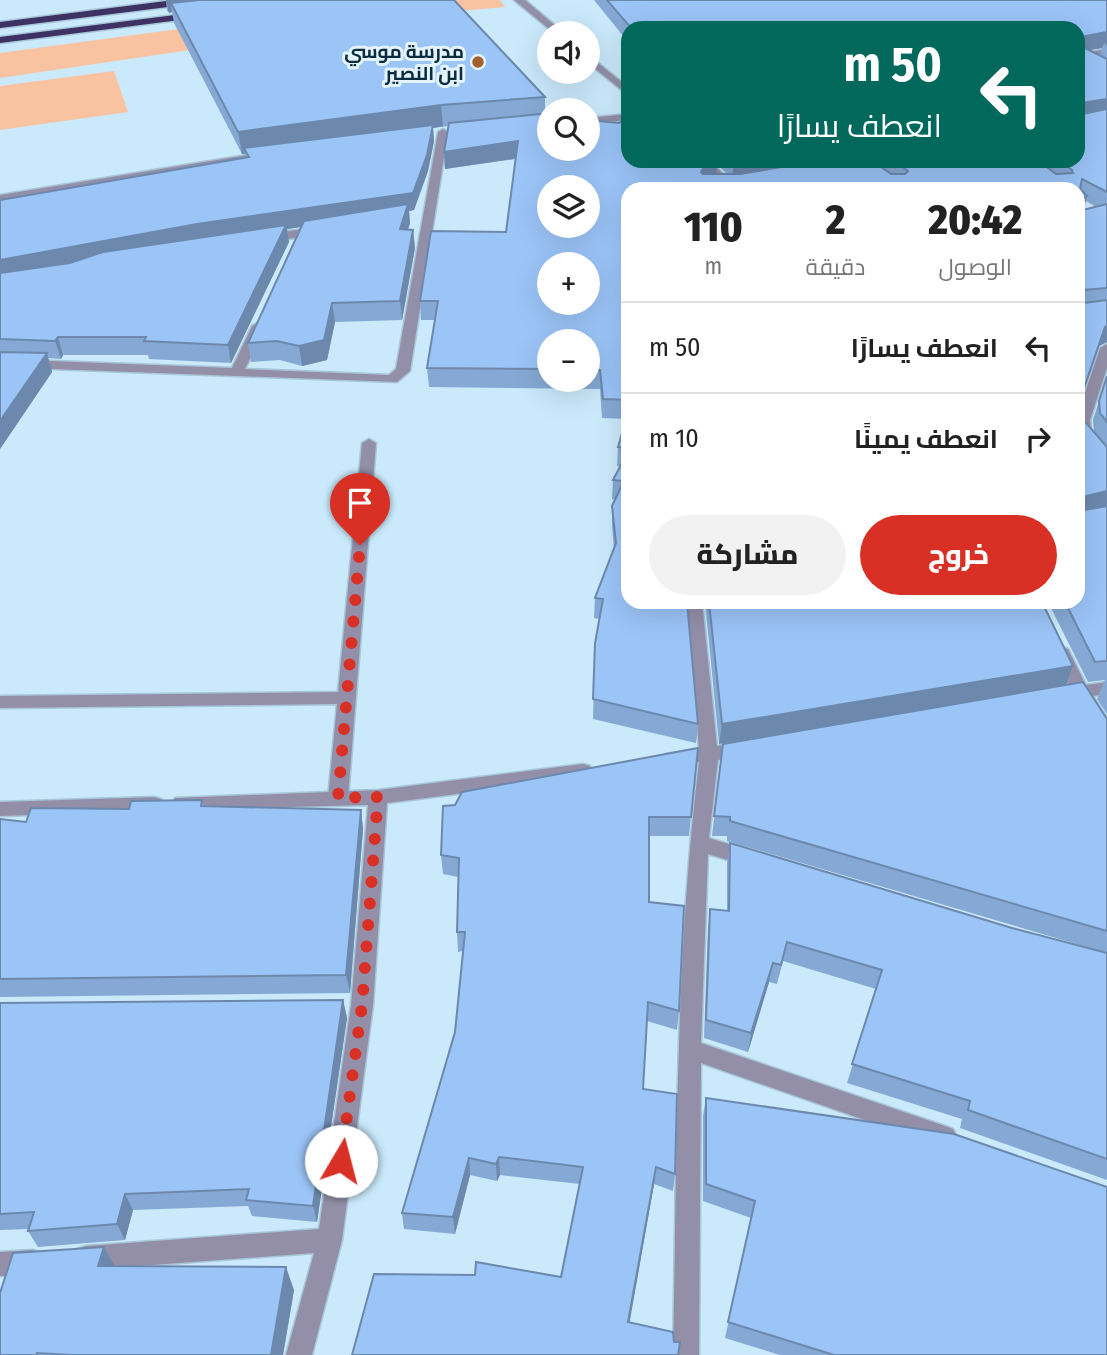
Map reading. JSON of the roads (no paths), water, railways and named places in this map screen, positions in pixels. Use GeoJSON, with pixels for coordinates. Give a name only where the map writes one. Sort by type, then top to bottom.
{"type":"FeatureCollection","features":[{"type":"Feature","properties":{"kind":"highway"},"geometry":{"type":"LineString","coordinates":[[0,25],[200,0]]}},
{"type":"Feature","properties":{"kind":"highway"},"geometry":{"type":"LineString","coordinates":[[0,40],[215,13]]}},
{"type":"Feature","properties":{"kind":"street"},"geometry":{"type":"LineString","coordinates":[[519,0],[544,21]]}},
{"type":"Feature","properties":{"kind":"street"},"geometry":{"type":"LineString","coordinates":[[1085,56],[1107,52]]}},
{"type":"Feature","properties":{"kind":"street"},"geometry":{"type":"LineString","coordinates":[[1085,59],[1099,66]]}},
{"type":"Feature","properties":{"kind":"street"},"geometry":{"type":"LineString","coordinates":[[600,68],[621,86]]}},
{"type":"Feature","properties":{"kind":"street"},"geometry":{"type":"LineString","coordinates":[[600,120],[621,118]]}},
{"type":"Feature","properties":{"kind":"street"},"geometry":{"type":"LineString","coordinates":[[429,134],[456,131]]}},
{"type":"Feature","properties":{"kind":"street"},"geometry":{"type":"LineString","coordinates":[[0,363],[238,370],[392,379],[403,371],[422,214],[443,132]]}},
{"type":"Feature","properties":{"kind":"street"},"geometry":{"type":"LineString","coordinates":[[0,198],[253,158]]}},
{"type":"Feature","properties":{"kind":"street"},"geometry":{"type":"LineString","coordinates":[[713,168],[730,182]]}},
{"type":"Feature","properties":{"kind":"street"},"geometry":{"type":"LineString","coordinates":[[246,241],[298,240],[328,230]]}},
{"type":"Feature","properties":{"kind":"street"},"geometry":{"type":"LineString","coordinates":[[238,370],[267,308]]}},
{"type":"Feature","properties":{"kind":"street"},"geometry":{"type":"LineString","coordinates":[[1085,414],[1107,348]]}},
{"type":"Feature","properties":{"kind":"street"},"geometry":{"type":"LineString","coordinates":[[1085,435],[1107,462]]}},
{"type":"Feature","properties":{"kind":"street"},"geometry":{"type":"LineString","coordinates":[[338,798],[369,443]]}},
{"type":"Feature","properties":{"kind":"street"},"geometry":{"type":"LineString","coordinates":[[686,1355],[690,1049],[699,843],[709,755],[695,609]]}},
{"type":"Feature","properties":{"kind":"street"},"geometry":{"type":"LineString","coordinates":[[1053,636],[1081,692],[1107,732]]}},
{"type":"Feature","properties":{"kind":"street"},"geometry":{"type":"LineString","coordinates":[[1053,696],[1107,688]]}},
{"type":"Feature","properties":{"kind":"street"},"geometry":{"type":"LineString","coordinates":[[0,702],[346,698]]}},
{"type":"Feature","properties":{"kind":"street"},"geometry":{"type":"LineString","coordinates":[[654,762],[764,746]]}},
{"type":"Feature","properties":{"kind":"street"},"geometry":{"type":"LineString","coordinates":[[0,809],[378,797],[599,769]]}},
{"type":"Feature","properties":{"kind":"street"},"geometry":{"type":"LineString","coordinates":[[299,1355],[330,1240],[362,1005],[378,797]]}},
{"type":"Feature","properties":{"kind":"street"},"geometry":{"type":"LineString","coordinates":[[699,843],[765,863]]}},
{"type":"Feature","properties":{"kind":"street"},"geometry":{"type":"LineString","coordinates":[[334,1005],[362,1005]]}},
{"type":"Feature","properties":{"kind":"street"},"geometry":{"type":"LineString","coordinates":[[690,1049],[964,1144]]}},
{"type":"Feature","properties":{"kind":"street"},"geometry":{"type":"LineString","coordinates":[[0,1264],[330,1240]]}},
{"type":"Feature","properties":{"kind":"place","name":"مدرسة موسي ابن النصير"},"geometry":{"type":"Point","coordinates":[478,62]}}]}
